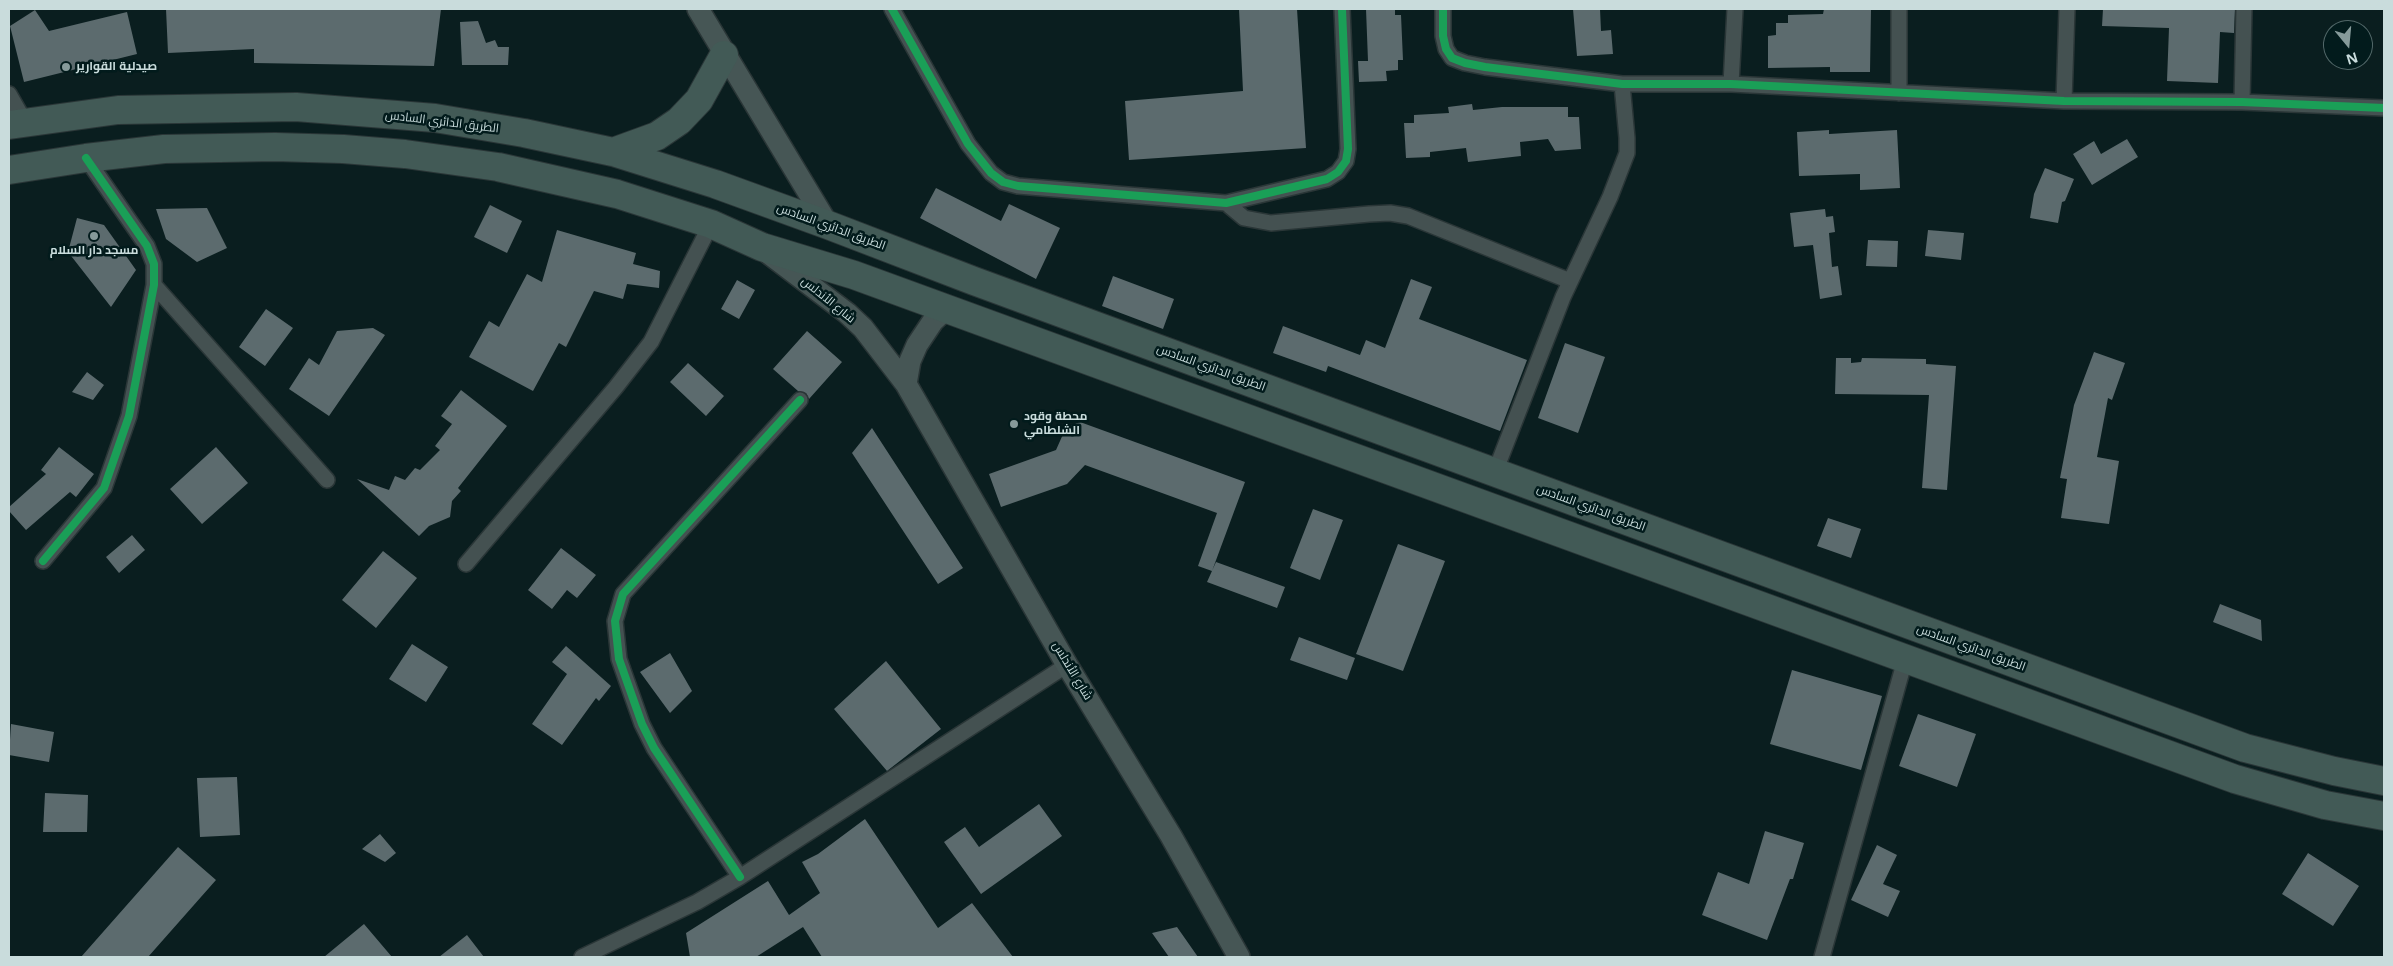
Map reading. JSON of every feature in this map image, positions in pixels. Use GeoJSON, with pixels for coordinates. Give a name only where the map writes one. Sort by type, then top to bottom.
{"type":"FeatureCollection","features":[{"type":"Feature","properties":{"kind":"highway"},"geometry":{"type":"LineString","coordinates":[[613,152],[657,136],[679,121],[699,100],[724,55]]}},
{"type":"Feature","properties":{"kind":"highway","name":"الطريق الدائري السادس"},"geometry":{"type":"LineString","coordinates":[[17,123],[118,110],[296,107],[435,118],[524,132],[613,152],[715,184],[828,225],[2245,748],[2334,771],[2384,781]]}},
{"type":"Feature","properties":{"kind":"highway"},"geometry":{"type":"LineString","coordinates":[[9,170],[86,158],[164,149],[275,147],[405,154],[498,167],[617,194],[711,224],[762,248],[854,275],[2235,779],[2325,806],[2384,816]]}},
{"type":"Feature","properties":{"kind":"highway"},"geometry":{"type":"LineString","coordinates":[[1960,680],[1974,648]]}},
{"type":"Feature","properties":{"kind":"main road"},"geometry":{"type":"LineString","coordinates":[[698,9],[828,225]]}},
{"type":"Feature","properties":{"kind":"main road","name":"شارع الأندلس"},"geometry":{"type":"LineString","coordinates":[[762,248],[847,313],[862,328],[906,384],[1067,664],[1171,836],[1239,957]]}},
{"type":"Feature","properties":{"kind":"main road"},"geometry":{"type":"LineString","coordinates":[[906,384],[910,361],[917,345],[933,321],[946,310]]}},
{"type":"Feature","properties":{"kind":"street"},"geometry":{"type":"LineString","coordinates":[[892,9],[968,144],[991,173],[1003,182],[1018,186],[1226,203],[1327,179],[1338,172],[1346,161],[1348,148],[1342,9]]}},
{"type":"Feature","properties":{"kind":"street"},"geometry":{"type":"LineString","coordinates":[[1442,9],[1443,36],[1446,49],[1452,58],[1466,64],[1622,84],[1732,84],[2064,101],[2242,102],[2384,108]]}},
{"type":"Feature","properties":{"kind":"street"},"geometry":{"type":"LineString","coordinates":[[1732,84],[1735,9]]}},
{"type":"Feature","properties":{"kind":"street"},"geometry":{"type":"LineString","coordinates":[[1899,9],[1899,93]]}},
{"type":"Feature","properties":{"kind":"street"},"geometry":{"type":"LineString","coordinates":[[2064,101],[2067,9]]}},
{"type":"Feature","properties":{"kind":"street"},"geometry":{"type":"LineString","coordinates":[[2242,102],[2244,9]]}},
{"type":"Feature","properties":{"kind":"street"},"geometry":{"type":"LineString","coordinates":[[1495,472],[1570,281],[1610,197],[1627,153],[1622,84]]}},
{"type":"Feature","properties":{"kind":"street"},"geometry":{"type":"LineString","coordinates":[[9,94],[17,123]]}},
{"type":"Feature","properties":{"kind":"street"},"geometry":{"type":"LineString","coordinates":[[43,561],[104,488],[129,416],[154,285],[154,264],[147,246],[86,158]]}},
{"type":"Feature","properties":{"kind":"street"},"geometry":{"type":"LineString","coordinates":[[1226,203],[1244,218],[1263,223],[1390,213],[1408,216],[1570,281]]}},
{"type":"Feature","properties":{"kind":"street"},"geometry":{"type":"LineString","coordinates":[[466,564],[616,387],[651,342],[711,224]]}},
{"type":"Feature","properties":{"kind":"street"},"geometry":{"type":"LineString","coordinates":[[154,285],[326,480]]}},
{"type":"Feature","properties":{"kind":"street"},"geometry":{"type":"LineString","coordinates":[[740,877],[654,748],[642,724],[619,659],[615,621],[623,594],[800,400]]}},
{"type":"Feature","properties":{"kind":"street"},"geometry":{"type":"LineString","coordinates":[[1822,957],[1905,660]]}},
{"type":"Feature","properties":{"kind":"street"},"geometry":{"type":"LineString","coordinates":[[582,957],[697,902],[740,877],[1067,664]]}},
{"type":"Feature","properties":{"kind":"building"},"geometry":{"type":"Polygon","coordinates":[[[166,9],[441,9],[434,66],[254,63],[254,49],[168,53],[166,9]]]}},
{"type":"Feature","properties":{"kind":"building"},"geometry":{"type":"Polygon","coordinates":[[[1239,9],[1297,9],[1306,148],[1129,160],[1125,101],[1243,91],[1239,9]]]}},
{"type":"Feature","properties":{"kind":"building"},"geometry":{"type":"Polygon","coordinates":[[[1366,9],[1395,9],[1395,15],[1401,15],[1403,60],[1398,60],[1398,70],[1386,71],[1387,81],[1359,82],[1358,61],[1368,61],[1366,9]]]}},
{"type":"Feature","properties":{"kind":"building"},"geometry":{"type":"Polygon","coordinates":[[[1573,9],[1600,9],[1601,31],[1611,30],[1613,54],[1577,56],[1573,9]]]}},
{"type":"Feature","properties":{"kind":"building"},"geometry":{"type":"Polygon","coordinates":[[[1824,9],[1871,9],[1870,72],[1830,72],[1830,67],[1768,68],[1768,36],[1776,35],[1776,23],[1788,23],[1788,15],[1823,14],[1824,9]]]}},
{"type":"Feature","properties":{"kind":"building"},"geometry":{"type":"Polygon","coordinates":[[[2103,9],[2235,9],[2234,33],[2220,32],[2218,83],[2167,81],[2169,28],[2102,26],[2103,9]]]}},
{"type":"Feature","properties":{"kind":"building"},"geometry":{"type":"Polygon","coordinates":[[[35,10],[49,31],[127,12],[137,54],[24,82],[10,26],[35,10]]]}},
{"type":"Feature","properties":{"kind":"building"},"geometry":{"type":"Polygon","coordinates":[[[478,21],[486,43],[495,40],[498,47],[509,47],[508,65],[462,65],[460,22],[478,21]]]}},
{"type":"Feature","properties":{"kind":"building"},"geometry":{"type":"Polygon","coordinates":[[[1472,104],[1473,110],[1502,107],[1568,107],[1568,117],[1579,117],[1581,149],[1555,151],[1548,139],[1520,142],[1521,156],[1468,162],[1466,148],[1430,152],[1430,157],[1406,158],[1404,123],[1414,123],[1414,115],[1449,113],[1448,107],[1472,104]]]}},
{"type":"Feature","properties":{"kind":"building"},"geometry":{"type":"Polygon","coordinates":[[[1829,130],[1829,134],[1897,130],[1900,188],[1860,190],[1860,174],[1799,176],[1797,132],[1829,130]]]}},
{"type":"Feature","properties":{"kind":"building"},"geometry":{"type":"Polygon","coordinates":[[[2127,139],[2138,157],[2092,185],[2073,154],[2094,141],[2101,154],[2127,139]]]}},
{"type":"Feature","properties":{"kind":"building"},"geometry":{"type":"Polygon","coordinates":[[[2045,168],[2074,179],[2065,201],[2062,202],[2058,223],[2030,218],[2034,194],[2045,168]]]}},
{"type":"Feature","properties":{"kind":"building"},"geometry":{"type":"Polygon","coordinates":[[[936,188],[1001,221],[1009,204],[1060,228],[1036,279],[920,218],[936,188]]]}},
{"type":"Feature","properties":{"kind":"building"},"geometry":{"type":"Polygon","coordinates":[[[490,205],[522,221],[507,253],[474,237],[490,205]]]}},
{"type":"Feature","properties":{"kind":"building"},"geometry":{"type":"Polygon","coordinates":[[[207,208],[227,248],[197,262],[166,239],[156,209],[207,208]]]}},
{"type":"Feature","properties":{"kind":"building"},"geometry":{"type":"Polygon","coordinates":[[[1825,209],[1826,217],[1833,216],[1835,232],[1829,233],[1832,267],[1838,266],[1842,295],[1820,299],[1813,245],[1794,247],[1790,213],[1825,209]]]}},
{"type":"Feature","properties":{"kind":"building"},"geometry":{"type":"Polygon","coordinates":[[[77,218],[104,225],[136,270],[111,307],[68,252],[77,218]]]}},
{"type":"Feature","properties":{"kind":"building"},"geometry":{"type":"Polygon","coordinates":[[[557,230],[636,253],[633,264],[660,271],[659,288],[627,284],[623,299],[594,291],[566,347],[559,343],[533,391],[469,357],[489,321],[499,327],[527,274],[542,282],[557,230]]]}},
{"type":"Feature","properties":{"kind":"building"},"geometry":{"type":"Polygon","coordinates":[[[1928,230],[1964,233],[1961,260],[1925,256],[1928,230]]]}},
{"type":"Feature","properties":{"kind":"building"},"geometry":{"type":"Polygon","coordinates":[[[1868,240],[1898,241],[1897,267],[1866,266],[1868,240]]]}},
{"type":"Feature","properties":{"kind":"building"},"geometry":{"type":"Polygon","coordinates":[[[1113,276],[1174,299],[1163,329],[1102,306],[1113,276]]]}},
{"type":"Feature","properties":{"kind":"building"},"geometry":{"type":"Polygon","coordinates":[[[1411,279],[1432,287],[1419,319],[1527,360],[1500,431],[1328,366],[1326,372],[1273,353],[1283,326],[1360,355],[1366,340],[1385,348],[1411,279]]]}},
{"type":"Feature","properties":{"kind":"building"},"geometry":{"type":"Polygon","coordinates":[[[737,280],[755,290],[739,319],[721,309],[737,280]]]}},
{"type":"Feature","properties":{"kind":"building"},"geometry":{"type":"Polygon","coordinates":[[[266,309],[293,328],[265,366],[239,347],[266,309]]]}},
{"type":"Feature","properties":{"kind":"building"},"geometry":{"type":"Polygon","coordinates":[[[373,328],[385,335],[329,416],[289,389],[309,358],[319,365],[337,331],[373,328]]]}},
{"type":"Feature","properties":{"kind":"building"},"geometry":{"type":"Polygon","coordinates":[[[807,331],[842,362],[809,399],[806,393],[798,391],[773,369],[807,331]]]}},
{"type":"Feature","properties":{"kind":"building"},"geometry":{"type":"Polygon","coordinates":[[[1565,343],[1605,357],[1578,433],[1538,418],[1565,343]]]}},
{"type":"Feature","properties":{"kind":"building"},"geometry":{"type":"Polygon","coordinates":[[[2094,352],[2125,363],[2112,400],[2108,398],[2097,457],[2119,461],[2109,524],[2061,518],[2067,479],[2060,478],[2074,405],[2094,352]]]}},
{"type":"Feature","properties":{"kind":"building"},"geometry":{"type":"Polygon","coordinates":[[[1836,358],[1851,358],[1851,363],[1861,362],[1862,358],[1926,359],[1926,364],[1956,366],[1947,490],[1922,488],[1929,395],[1835,394],[1836,358]]]}},
{"type":"Feature","properties":{"kind":"building"},"geometry":{"type":"Polygon","coordinates":[[[688,363],[724,396],[706,416],[670,382],[688,363]]]}},
{"type":"Feature","properties":{"kind":"building"},"geometry":{"type":"Polygon","coordinates":[[[87,372],[104,385],[93,400],[72,392],[87,372]]]}},
{"type":"Feature","properties":{"kind":"building"},"geometry":{"type":"Polygon","coordinates":[[[461,390],[507,426],[458,488],[461,491],[452,501],[450,517],[429,526],[419,536],[357,479],[389,490],[395,476],[405,480],[415,468],[420,470],[440,450],[435,446],[452,424],[441,416],[461,390]]]}},
{"type":"Feature","properties":{"kind":"building"},"geometry":{"type":"Polygon","coordinates":[[[1080,422],[1245,482],[1212,571],[1198,566],[1217,513],[1085,465],[1067,484],[1001,507],[989,474],[1056,450],[1064,432],[1070,426],[1080,422]]]}},
{"type":"Feature","properties":{"kind":"building"},"geometry":{"type":"Polygon","coordinates":[[[872,428],[963,568],[938,584],[852,453],[872,428]]]}},
{"type":"Feature","properties":{"kind":"building"},"geometry":{"type":"Polygon","coordinates":[[[59,447],[94,474],[76,497],[70,492],[26,530],[9,511],[9,507],[46,474],[41,470],[59,447]]]}},
{"type":"Feature","properties":{"kind":"building"},"geometry":{"type":"Polygon","coordinates":[[[216,447],[248,483],[202,524],[170,489],[216,447]]]}},
{"type":"Feature","properties":{"kind":"building"},"geometry":{"type":"Polygon","coordinates":[[[1313,509],[1343,520],[1320,580],[1290,568],[1313,509]]]}},
{"type":"Feature","properties":{"kind":"building"},"geometry":{"type":"Polygon","coordinates":[[[1828,518],[1861,529],[1851,558],[1817,546],[1828,518]]]}},
{"type":"Feature","properties":{"kind":"building"},"geometry":{"type":"Polygon","coordinates":[[[132,535],[145,550],[119,573],[106,557],[132,535]]]}},
{"type":"Feature","properties":{"kind":"building"},"geometry":{"type":"Polygon","coordinates":[[[1398,544],[1445,561],[1403,671],[1356,654],[1398,544]]]}},
{"type":"Feature","properties":{"kind":"building"},"geometry":{"type":"Polygon","coordinates":[[[561,548],[596,575],[577,598],[567,590],[552,609],[528,590],[561,548]]]}},
{"type":"Feature","properties":{"kind":"building"},"geometry":{"type":"Polygon","coordinates":[[[383,551],[417,578],[376,628],[342,600],[383,551]]]}},
{"type":"Feature","properties":{"kind":"building"},"geometry":{"type":"Polygon","coordinates":[[[1216,562],[1285,587],[1277,608],[1207,582],[1216,562]]]}},
{"type":"Feature","properties":{"kind":"building"},"geometry":{"type":"Polygon","coordinates":[[[2220,604],[2261,620],[2262,641],[2213,622],[2220,604]]]}},
{"type":"Feature","properties":{"kind":"building"},"geometry":{"type":"Polygon","coordinates":[[[1299,637],[1355,658],[1347,680],[1290,660],[1299,637]]]}},
{"type":"Feature","properties":{"kind":"building"},"geometry":{"type":"Polygon","coordinates":[[[412,644],[448,667],[426,702],[389,679],[412,644]]]}},
{"type":"Feature","properties":{"kind":"building"},"geometry":{"type":"Polygon","coordinates":[[[566,646],[611,686],[599,701],[596,698],[562,745],[532,724],[567,674],[552,662],[566,646]]]}},
{"type":"Feature","properties":{"kind":"building"},"geometry":{"type":"Polygon","coordinates":[[[670,653],[692,691],[670,713],[640,672],[670,653]]]}},
{"type":"Feature","properties":{"kind":"building"},"geometry":{"type":"Polygon","coordinates":[[[886,661],[941,729],[887,771],[834,709],[886,661]]]}},
{"type":"Feature","properties":{"kind":"building"},"geometry":{"type":"Polygon","coordinates":[[[1792,670],[1882,696],[1861,770],[1770,744],[1792,670]]]}},
{"type":"Feature","properties":{"kind":"building"},"geometry":{"type":"Polygon","coordinates":[[[1918,714],[1976,734],[1957,787],[1899,766],[1918,714]]]}},
{"type":"Feature","properties":{"kind":"building"},"geometry":{"type":"Polygon","coordinates":[[[11,724],[54,732],[49,762],[9,755],[11,724]]]}},
{"type":"Feature","properties":{"kind":"building"},"geometry":{"type":"Polygon","coordinates":[[[237,777],[240,835],[200,837],[197,778],[237,777]]]}},
{"type":"Feature","properties":{"kind":"building"},"geometry":{"type":"Polygon","coordinates":[[[45,793],[88,795],[87,832],[43,832],[45,793]]]}},
{"type":"Feature","properties":{"kind":"building"},"geometry":{"type":"Polygon","coordinates":[[[1039,804],[1062,836],[981,894],[944,842],[965,827],[979,847],[1039,804]]]}},
{"type":"Feature","properties":{"kind":"building"},"geometry":{"type":"Polygon","coordinates":[[[865,819],[938,928],[972,903],[1013,957],[822,957],[803,927],[756,957],[690,957],[686,933],[768,881],[789,915],[820,893],[802,862],[818,854],[865,819]]]}},
{"type":"Feature","properties":{"kind":"building"},"geometry":{"type":"Polygon","coordinates":[[[1765,831],[1804,843],[1793,879],[1790,879],[1767,940],[1702,915],[1718,872],[1749,884],[1765,831]]]}},
{"type":"Feature","properties":{"kind":"building"},"geometry":{"type":"Polygon","coordinates":[[[380,834],[396,853],[385,862],[362,849],[380,834]]]}},
{"type":"Feature","properties":{"kind":"building"},"geometry":{"type":"Polygon","coordinates":[[[1877,845],[1897,855],[1883,884],[1900,891],[1888,917],[1851,900],[1877,845]]]}},
{"type":"Feature","properties":{"kind":"building"},"geometry":{"type":"Polygon","coordinates":[[[178,847],[216,880],[148,957],[81,957],[178,847]]]}},
{"type":"Feature","properties":{"kind":"building"},"geometry":{"type":"Polygon","coordinates":[[[2308,853],[2359,886],[2333,926],[2282,894],[2308,853]]]}},
{"type":"Feature","properties":{"kind":"building"},"geometry":{"type":"Polygon","coordinates":[[[364,924],[392,957],[324,957],[364,924]]]}},
{"type":"Feature","properties":{"kind":"building"},"geometry":{"type":"Polygon","coordinates":[[[1177,927],[1198,957],[1169,957],[1152,933],[1177,927]]]}},
{"type":"Feature","properties":{"kind":"building"},"geometry":{"type":"Polygon","coordinates":[[[467,935],[484,957],[439,957],[467,935]]]}},
{"type":"Feature","properties":{"kind":"cycle path"},"geometry":{"type":"LineString","coordinates":[[892,9],[968,144],[991,173],[1003,182],[1018,186],[1226,203],[1327,179],[1338,172],[1346,161],[1348,149],[1342,9]]}},
{"type":"Feature","properties":{"kind":"cycle path"},"geometry":{"type":"LineString","coordinates":[[1443,9],[1443,36],[1446,49],[1452,58],[1485,67],[1622,84],[1731,84],[2064,101],[2242,102],[2384,108]]}},
{"type":"Feature","properties":{"kind":"cycle path"},"geometry":{"type":"LineString","coordinates":[[43,561],[104,488],[129,416],[154,285],[154,264],[147,246],[86,158]]}},
{"type":"Feature","properties":{"kind":"cycle path"},"geometry":{"type":"LineString","coordinates":[[740,877],[654,748],[642,724],[619,659],[615,621],[623,594],[800,400]]}},
{"type":"Feature","properties":{"kind":"place","name":"صيدلية القوارير"},"geometry":{"type":"Point","coordinates":[66,67]}},
{"type":"Feature","properties":{"kind":"place","name":"مسجد دار السلام"},"geometry":{"type":"Point","coordinates":[94,236]}},
{"type":"Feature","properties":{"kind":"place","name":"محطة وقود الشلطامي"},"geometry":{"type":"Point","coordinates":[1014,424]}}]}
